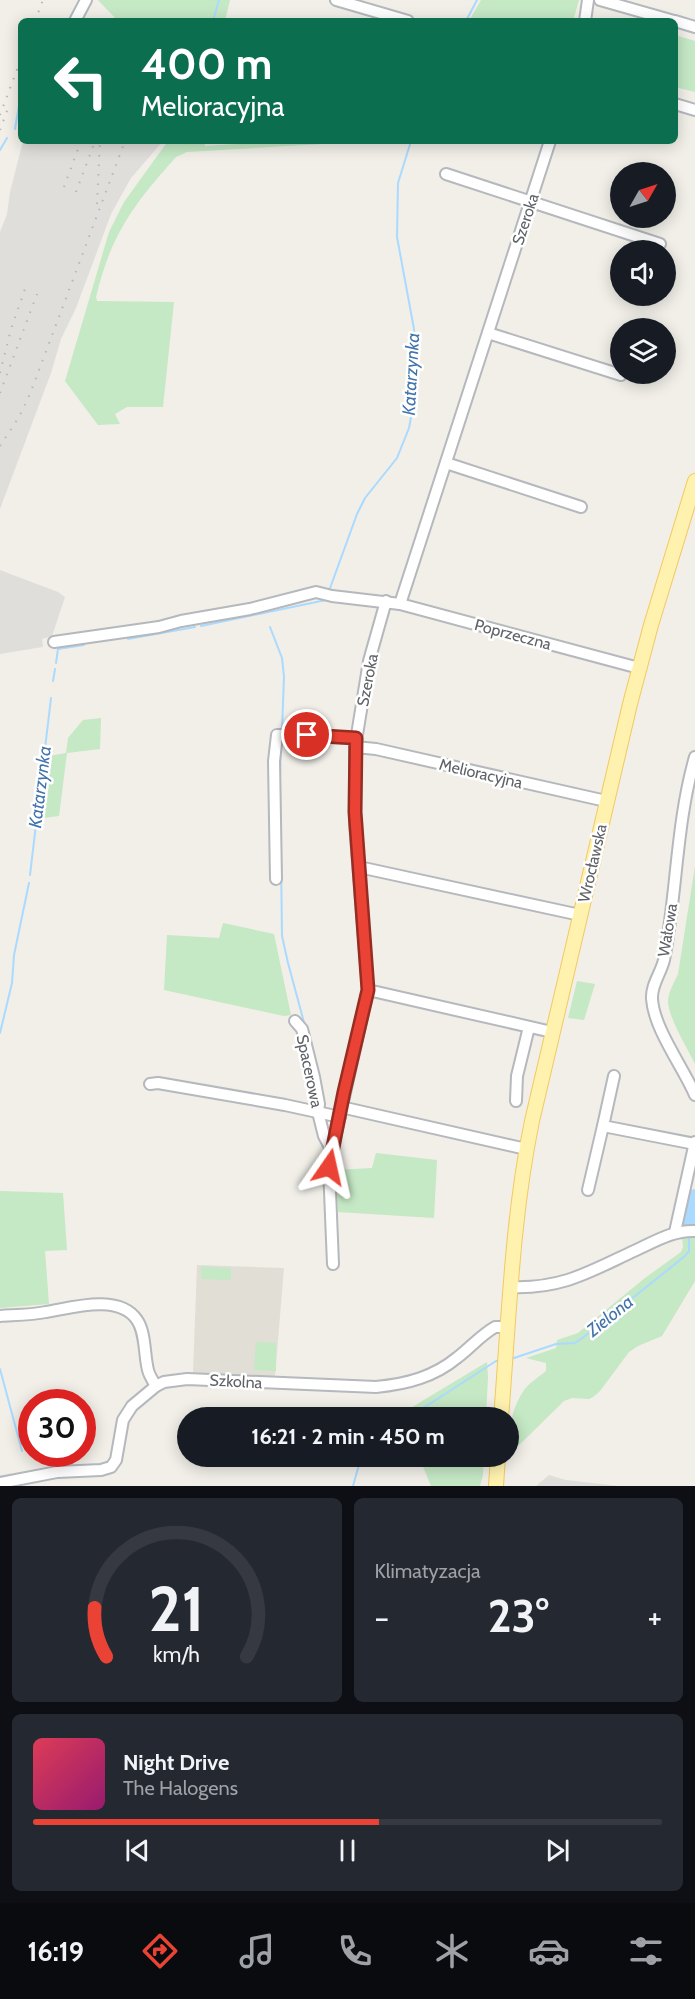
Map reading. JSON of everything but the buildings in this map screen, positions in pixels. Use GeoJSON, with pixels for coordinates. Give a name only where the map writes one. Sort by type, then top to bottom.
{"type":"FeatureCollection","features":[{"type":"Feature","properties":{"kind":"main road","name":"Wrocławska"},"geometry":{"type":"LineString","coordinates":[[508,1327],[520,1180],[526,1149],[579,915],[639,668],[695,481]]}},
{"type":"Feature","properties":{"kind":"main road"},"geometry":{"type":"LineString","coordinates":[[502,1407],[508,1327]]}},
{"type":"Feature","properties":{"kind":"main road"},"geometry":{"type":"LineString","coordinates":[[496,1486],[497,1467]]}},
{"type":"Feature","properties":{"kind":"street"},"geometry":{"type":"LineString","coordinates":[[77,18],[86,0]]}},
{"type":"Feature","properties":{"kind":"street"},"geometry":{"type":"LineString","coordinates":[[336,0],[398,18]]}},
{"type":"Feature","properties":{"kind":"street"},"geometry":{"type":"LineString","coordinates":[[585,18],[588,0]]}},
{"type":"Feature","properties":{"kind":"street"},"geometry":{"type":"LineString","coordinates":[[600,0],[664,18]]}},
{"type":"Feature","properties":{"kind":"street"},"geometry":{"type":"LineString","coordinates":[[678,22],[695,27]]}},
{"type":"Feature","properties":{"kind":"street"},"geometry":{"type":"LineString","coordinates":[[678,105],[695,110]]}},
{"type":"Feature","properties":{"kind":"street","name":"Szeroka"},"geometry":{"type":"LineString","coordinates":[[400,604],[549,144]]}},
{"type":"Feature","properties":{"kind":"street"},"geometry":{"type":"LineString","coordinates":[[446,174],[648,240]]}},
{"type":"Feature","properties":{"kind":"street"},"geometry":{"type":"LineString","coordinates":[[488,333],[610,372]]}},
{"type":"Feature","properties":{"kind":"street"},"geometry":{"type":"LineString","coordinates":[[446,463],[581,507]]}},
{"type":"Feature","properties":{"kind":"street","name":"Poprzeczna"},"geometry":{"type":"LineString","coordinates":[[54,642],[159,627],[180,621],[250,609],[316,592],[400,604],[639,668]]}},
{"type":"Feature","properties":{"kind":"street","name":"Szeroka"},"geometry":{"type":"LineString","coordinates":[[332,1151],[368,990],[355,812],[355,742],[369,661],[386,601]]}},
{"type":"Feature","properties":{"kind":"street","name":"Melioracyjna"},"geometry":{"type":"LineString","coordinates":[[276,879],[274,761],[277,735],[355,742],[376,749],[606,801]]}},
{"type":"Feature","properties":{"kind":"street","name":"Wałowa"},"geometry":{"type":"LineString","coordinates":[[695,757],[688,788],[663,962],[652,999],[663,1031],[695,1095]]}},
{"type":"Feature","properties":{"kind":"street"},"geometry":{"type":"LineString","coordinates":[[359,867],[579,915]]}},
{"type":"Feature","properties":{"kind":"street"},"geometry":{"type":"LineString","coordinates":[[368,990],[552,1032]]}},
{"type":"Feature","properties":{"kind":"street","name":"Spacerowa"},"geometry":{"type":"LineString","coordinates":[[295,1022],[302,1029],[317,1095],[318,1112],[324,1136],[332,1151],[329,1167],[333,1264]]}},
{"type":"Feature","properties":{"kind":"street"},"geometry":{"type":"LineString","coordinates":[[516,1101],[517,1076],[529,1027]]}},
{"type":"Feature","properties":{"kind":"street"},"geometry":{"type":"LineString","coordinates":[[588,1190],[614,1076]]}},
{"type":"Feature","properties":{"kind":"street"},"geometry":{"type":"LineString","coordinates":[[150,1084],[158,1083],[318,1112],[340,1112],[526,1149]]}},
{"type":"Feature","properties":{"kind":"street"},"geometry":{"type":"LineString","coordinates":[[511,1287],[543,1287],[578,1278],[686,1231],[695,1143],[603,1125]]}},
{"type":"Feature","properties":{"kind":"street"},"geometry":{"type":"LineString","coordinates":[[0,1316],[45,1312],[76,1305],[98,1304],[121,1309],[132,1314],[138,1322],[148,1372],[156,1386]]}},
{"type":"Feature","properties":{"kind":"street","name":"Szkolna"},"geometry":{"type":"LineString","coordinates":[[0,1483],[57,1472],[101,1470],[111,1467],[116,1460],[125,1416],[139,1399],[156,1386],[171,1381],[187,1379],[376,1387],[394,1385],[430,1376],[459,1357],[495,1327],[508,1327]]}},
{"type":"Feature","properties":{"kind":"shaded area"},"geometry":{"type":"Polygon","coordinates":[[[22,144],[160,144],[131,178],[111,214],[76,308],[61,339],[51,373],[0,509],[0,232],[7,214],[22,144]]]}},
{"type":"Feature","properties":{"kind":"shaded area"},"geometry":{"type":"Polygon","coordinates":[[[0,570],[58,592],[65,597],[52,636],[42,639],[43,647],[0,654],[0,570]]]}},
{"type":"Feature","properties":{"kind":"shaded area"},"geometry":{"type":"Polygon","coordinates":[[[197,1265],[284,1268],[275,1377],[193,1373],[197,1265]]]}},
{"type":"Feature","properties":{"kind":"shaded area"},"geometry":{"type":"Polygon","coordinates":[[[549,1475],[566,1480],[619,1486],[536,1486],[549,1475]]]}},
{"type":"Feature","properties":{"kind":"green space"},"geometry":{"type":"Polygon","coordinates":[[[98,0],[230,0],[226,18],[115,18],[98,0]]]}},
{"type":"Feature","properties":{"kind":"green space"},"geometry":{"type":"Polygon","coordinates":[[[481,0],[579,0],[574,18],[471,18],[481,0]]]}},
{"type":"Feature","properties":{"kind":"green space"},"geometry":{"type":"Polygon","coordinates":[[[678,36],[695,41],[695,92],[678,88],[678,36]]]}},
{"type":"Feature","properties":{"kind":"green space"},"geometry":{"type":"Polygon","coordinates":[[[166,144],[205,144],[205,146],[322,144],[187,152],[176,157],[136,205],[109,255],[96,297],[97,301],[174,302],[163,407],[127,407],[115,414],[120,424],[98,425],[65,381],[109,232],[124,202],[166,144]]]}},
{"type":"Feature","properties":{"kind":"green space"},"geometry":{"type":"Polygon","coordinates":[[[101,718],[100,749],[67,753],[59,816],[44,818],[43,803],[49,756],[66,753],[68,738],[83,720],[101,718]]]}},
{"type":"Feature","properties":{"kind":"green space"},"geometry":{"type":"Polygon","coordinates":[[[695,866],[695,1064],[675,1025],[668,1002],[670,991],[678,974],[695,866]]]}},
{"type":"Feature","properties":{"kind":"green space"},"geometry":{"type":"Polygon","coordinates":[[[223,923],[274,934],[291,1015],[284,1016],[164,990],[167,935],[219,938],[223,923]]]}},
{"type":"Feature","properties":{"kind":"green space"},"geometry":{"type":"Polygon","coordinates":[[[577,981],[595,984],[584,1020],[568,1018],[577,981]]]}},
{"type":"Feature","properties":{"kind":"green space"},"geometry":{"type":"Polygon","coordinates":[[[376,1153],[437,1160],[434,1218],[338,1212],[335,1170],[372,1168],[376,1153]]]}},
{"type":"Feature","properties":{"kind":"green space"},"geometry":{"type":"Polygon","coordinates":[[[0,1191],[63,1193],[67,1250],[45,1251],[49,1304],[0,1308],[0,1191]]]}},
{"type":"Feature","properties":{"kind":"green space"},"geometry":{"type":"Polygon","coordinates":[[[695,1236],[695,1281],[662,1336],[629,1352],[593,1397],[589,1399],[572,1398],[564,1401],[519,1445],[519,1407],[515,1407],[516,1404],[526,1387],[546,1371],[546,1363],[526,1358],[556,1348],[557,1340],[578,1333],[645,1278],[681,1252],[682,1237],[695,1236]]]}},
{"type":"Feature","properties":{"kind":"green space"},"geometry":{"type":"Polygon","coordinates":[[[201,1266],[231,1268],[231,1280],[201,1279],[201,1266]]]}},
{"type":"Feature","properties":{"kind":"green space"},"geometry":{"type":"Polygon","coordinates":[[[256,1342],[276,1343],[276,1371],[254,1370],[256,1342]]]}},
{"type":"Feature","properties":{"kind":"green space"},"geometry":{"type":"Polygon","coordinates":[[[487,1362],[486,1407],[412,1407],[487,1362]]]}},
{"type":"Feature","properties":{"kind":"green space"},"geometry":{"type":"Polygon","coordinates":[[[423,1467],[483,1467],[480,1486],[431,1486],[423,1467]]]}},
{"type":"Feature","properties":{"kind":"waterway"},"geometry":{"type":"LineString","coordinates":[[214,18],[219,0]]}},
{"type":"Feature","properties":{"kind":"waterway","name":"Katarzynka"},"geometry":{"type":"LineString","coordinates":[[468,18],[477,0]]}},
{"type":"Feature","properties":{"kind":"waterway"},"geometry":{"type":"LineString","coordinates":[[15,129],[18,112]]}},
{"type":"Feature","properties":{"kind":"waterway"},"geometry":{"type":"LineString","coordinates":[[0,150],[7,138]]}},
{"type":"Feature","properties":{"kind":"waterway","name":"Katarzynka"},"geometry":{"type":"LineString","coordinates":[[329,591],[365,498],[397,458],[409,428],[415,396],[414,329],[397,237],[398,183],[410,144]]}},
{"type":"Feature","properties":{"kind":"waterway","name":"Katarzynka"},"geometry":{"type":"LineString","coordinates":[[201,626],[326,600]]}},
{"type":"Feature","properties":{"kind":"waterway","name":"Katarzynka"},"geometry":{"type":"LineString","coordinates":[[128,639],[195,627]]}},
{"type":"Feature","properties":{"kind":"waterway"},"geometry":{"type":"LineString","coordinates":[[270,627],[282,658],[284,677],[282,730]]}},
{"type":"Feature","properties":{"kind":"waterway","name":"Katarzynka"},"geometry":{"type":"LineString","coordinates":[[56,663],[58,649],[84,645]]}},
{"type":"Feature","properties":{"kind":"waterway","name":"Katarzynka"},"geometry":{"type":"LineString","coordinates":[[53,681],[55,669]]}},
{"type":"Feature","properties":{"kind":"waterway","name":"Katarzynka"},"geometry":{"type":"LineString","coordinates":[[30,875],[51,698]]}},
{"type":"Feature","properties":{"kind":"waterway"},"geometry":{"type":"LineString","coordinates":[[281,741],[282,936],[305,1026]]}},
{"type":"Feature","properties":{"kind":"waterway","name":"Katarzynka"},"geometry":{"type":"LineString","coordinates":[[0,1033],[12,983],[14,955],[29,883]]}},
{"type":"Feature","properties":{"kind":"waterway","name":"Zielona"},"geometry":{"type":"LineString","coordinates":[[688,1224],[695,1196]]}},
{"type":"Feature","properties":{"kind":"waterway","name":"Zielona"},"geometry":{"type":"LineString","coordinates":[[511,1359],[556,1344],[575,1343],[685,1256],[689,1251],[689,1236]]}},
{"type":"Feature","properties":{"kind":"waterway","name":"Zielona"},"geometry":{"type":"LineString","coordinates":[[425,1407],[496,1361],[500,1361]]}},
{"type":"Feature","properties":{"kind":"waterway","name":"Katarzynka"},"geometry":{"type":"LineString","coordinates":[[0,1369],[18,1436]]}},
{"type":"Feature","properties":{"kind":"waterway","name":"Zielona"},"geometry":{"type":"LineString","coordinates":[[353,1486],[358,1467]]}},
{"type":"Feature","properties":{"kind":"railway"},"geometry":{"type":"LineString","coordinates":[[36,18],[43,0]]}},
{"type":"Feature","properties":{"kind":"railway"},"geometry":{"type":"LineString","coordinates":[[0,115],[18,67]]}},
{"type":"Feature","properties":{"kind":"railway"},"geometry":{"type":"LineString","coordinates":[[0,130],[8,108]]}},
{"type":"Feature","properties":{"kind":"railway"},"geometry":{"type":"LineString","coordinates":[[64,187],[80,144]]}},
{"type":"Feature","properties":{"kind":"railway"},"geometry":{"type":"LineString","coordinates":[[76,192],[94,144]]}},
{"type":"Feature","properties":{"kind":"railway"},"geometry":{"type":"LineString","coordinates":[[97,204],[100,144]]}},
{"type":"Feature","properties":{"kind":"railway"},"geometry":{"type":"LineString","coordinates":[[0,446],[19,417],[30,394],[124,144]]}},
{"type":"Feature","properties":{"kind":"railway"},"geometry":{"type":"LineString","coordinates":[[0,373],[11,329],[25,289]]}},
{"type":"Feature","properties":{"kind":"railway"},"geometry":{"type":"LineString","coordinates":[[0,393],[37,294]]}},
{"type":"Feature","properties":{"kind":"route"},"geometry":{"type":"LineString","coordinates":[[307,735],[356,738],[355,812],[368,990],[329,1167]]}}]}
